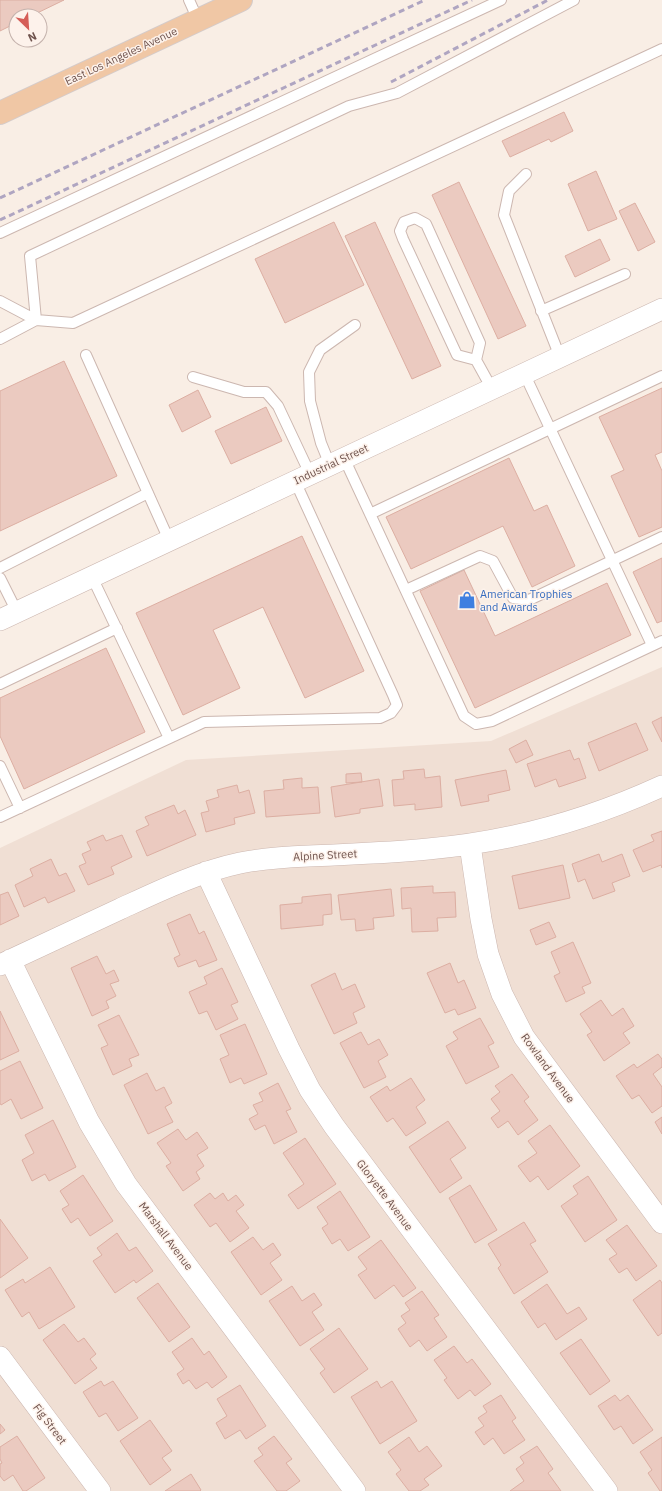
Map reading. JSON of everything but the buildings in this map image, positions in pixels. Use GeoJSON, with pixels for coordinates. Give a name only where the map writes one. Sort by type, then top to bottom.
{"type":"FeatureCollection","features":[{"type":"Feature","properties":{"kind":"main road","name":"East Los Angeles Avenue"},"geometry":{"type":"LineString","coordinates":[[0,113],[242,0]]}},
{"type":"Feature","properties":{"kind":"street","name":"Industrial Street"},"geometry":{"type":"LineString","coordinates":[[8,616],[662,308]]}},
{"type":"Feature","properties":{"kind":"street","name":"Alpine Street"},"geometry":{"type":"LineString","coordinates":[[5,963],[171,885],[206,872],[240,863],[272,858],[470,845],[533,833],[592,815],[662,786]]}},
{"type":"Feature","properties":{"kind":"street","name":"Rowland Avenue"},"geometry":{"type":"LineString","coordinates":[[470,845],[481,919],[488,954],[505,1000],[524,1037],[662,1223]]}},
{"type":"Feature","properties":{"kind":"street","name":"Gloryette Avenue"},"geometry":{"type":"LineString","coordinates":[[206,872],[289,1049],[310,1090],[326,1114],[607,1491]]}},
{"type":"Feature","properties":{"kind":"street","name":"Marshall Avenue"},"geometry":{"type":"LineString","coordinates":[[5,963],[89,1122],[126,1184],[355,1491]]}},
{"type":"Feature","properties":{"kind":"street","name":"Fig Street"},"geometry":{"type":"LineString","coordinates":[[0,1357],[100,1491]]}},
{"type":"Feature","properties":{"kind":"lane"},"geometry":{"type":"LineString","coordinates":[[189,0],[198,20]]}},
{"type":"Feature","properties":{"kind":"lane"},"geometry":{"type":"LineString","coordinates":[[0,233],[501,0]]}},
{"type":"Feature","properties":{"kind":"lane"},"geometry":{"type":"LineString","coordinates":[[36,320],[30,256],[349,106],[397,93],[574,0]]}},
{"type":"Feature","properties":{"kind":"lane"},"geometry":{"type":"LineString","coordinates":[[0,300],[36,320],[73,322],[662,49]]}},
{"type":"Feature","properties":{"kind":"lane"},"geometry":{"type":"LineString","coordinates":[[526,174],[509,191],[504,215],[560,357]]}},
{"type":"Feature","properties":{"kind":"lane"},"geometry":{"type":"LineString","coordinates":[[476,360],[457,355],[403,239],[400,231],[404,222],[414,218],[426,224],[480,343],[476,360],[492,389]]}},
{"type":"Feature","properties":{"kind":"lane"},"geometry":{"type":"LineString","coordinates":[[542,311],[625,274]]}},
{"type":"Feature","properties":{"kind":"lane"},"geometry":{"type":"LineString","coordinates":[[0,339],[36,320]]}},
{"type":"Feature","properties":{"kind":"lane"},"geometry":{"type":"LineString","coordinates":[[355,325],[320,350],[309,372],[310,401],[321,443],[337,461],[370,514],[464,716],[476,724],[492,721],[662,641]]}},
{"type":"Feature","properties":{"kind":"lane"},"geometry":{"type":"LineString","coordinates":[[86,355],[169,540]]}},
{"type":"Feature","properties":{"kind":"lane"},"geometry":{"type":"LineString","coordinates":[[524,373],[652,646]]}},
{"type":"Feature","properties":{"kind":"lane"},"geometry":{"type":"LineString","coordinates":[[370,514],[662,376]]}},
{"type":"Feature","properties":{"kind":"lane"},"geometry":{"type":"LineString","coordinates":[[0,817],[204,722],[380,718],[391,713],[397,705],[394,694],[302,478],[278,406],[266,392],[244,392],[193,377]]}},
{"type":"Feature","properties":{"kind":"lane"},"geometry":{"type":"LineString","coordinates":[[0,568],[148,493]]}},
{"type":"Feature","properties":{"kind":"lane"},"geometry":{"type":"LineString","coordinates":[[406,590],[480,556],[493,561],[513,598],[530,600],[662,537]]}},
{"type":"Feature","properties":{"kind":"lane"},"geometry":{"type":"LineString","coordinates":[[92,576],[169,738]]}},
{"type":"Feature","properties":{"kind":"lane"},"geometry":{"type":"LineString","coordinates":[[0,578],[8,616]]}},
{"type":"Feature","properties":{"kind":"lane"},"geometry":{"type":"LineString","coordinates":[[0,684],[117,628]]}},
{"type":"Feature","properties":{"kind":"lane"},"geometry":{"type":"LineString","coordinates":[[0,766],[20,808]]}},
{"type":"Feature","properties":{"kind":"shaded area"},"geometry":{"type":"Polygon","coordinates":[[[662,667],[662,1491],[0,1491],[0,848],[186,760],[491,741],[662,667]]]}},
{"type":"Feature","properties":{"kind":"railway"},"geometry":{"type":"LineString","coordinates":[[0,198],[425,0]]}},
{"type":"Feature","properties":{"kind":"railway"},"geometry":{"type":"LineString","coordinates":[[0,220],[472,0]]}},
{"type":"Feature","properties":{"kind":"railway"},"geometry":{"type":"LineString","coordinates":[[391,82],[548,0]]}},
{"type":"Feature","properties":{"kind":"place","name":"American Trophies and Awards"},"geometry":{"type":"Point","coordinates":[467,600]}}]}
